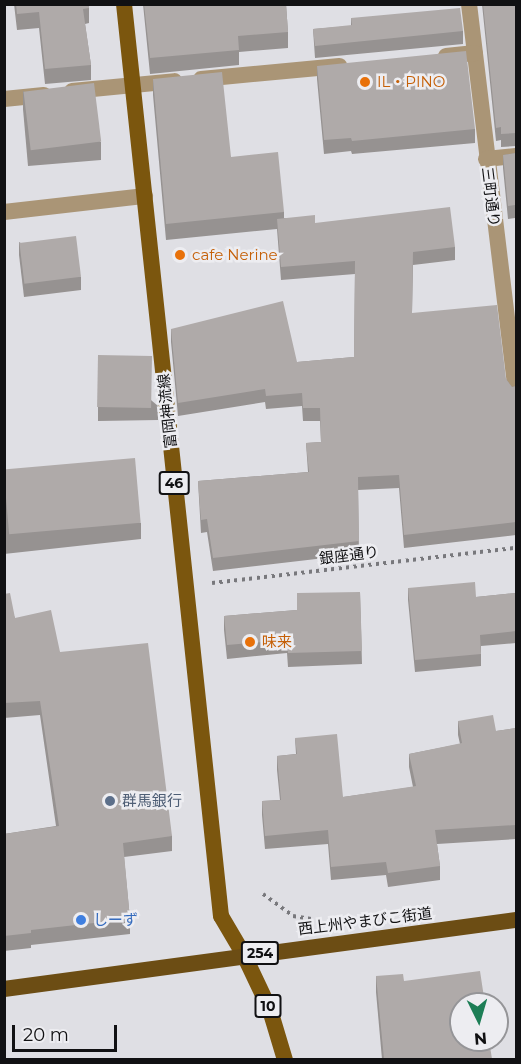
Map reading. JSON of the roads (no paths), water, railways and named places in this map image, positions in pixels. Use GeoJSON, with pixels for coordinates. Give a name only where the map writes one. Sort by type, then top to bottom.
{"type":"FeatureCollection","features":[{"type":"Feature","properties":{"kind":"highway","name":"西上州やまびこ街道"},"geometry":{"type":"LineString","coordinates":[[4,989],[516,920]]}},
{"type":"Feature","properties":{"kind":"main road","name":"富岡神流線"},"geometry":{"type":"LineString","coordinates":[[124,4],[184,586],[221,916],[244,955]]}},
{"type":"Feature","properties":{"kind":"main road","name":"10"},"geometry":{"type":"LineString","coordinates":[[244,955],[270,1010],[285,1059]]}},
{"type":"Feature","properties":{"kind":"street","name":"三町通り"},"geometry":{"type":"LineString","coordinates":[[469,4],[486,159],[516,390]]}},
{"type":"Feature","properties":{"kind":"street"},"geometry":{"type":"LineString","coordinates":[[428,58],[475,53]]}},
{"type":"Feature","properties":{"kind":"street"},"geometry":{"type":"LineString","coordinates":[[4,99],[357,64]]}},
{"type":"Feature","properties":{"kind":"street"},"geometry":{"type":"LineString","coordinates":[[486,159],[516,156]]}},
{"type":"Feature","properties":{"kind":"street"},"geometry":{"type":"LineString","coordinates":[[4,212],[145,196]]}},
{"type":"Feature","properties":{"kind":"place","name":"IL・PINO"},"geometry":{"type":"Point","coordinates":[365,82]}},
{"type":"Feature","properties":{"kind":"place","name":"cafe Nerine"},"geometry":{"type":"Point","coordinates":[180,255]}},
{"type":"Feature","properties":{"kind":"place","name":"味来"},"geometry":{"type":"Point","coordinates":[250,642]}},
{"type":"Feature","properties":{"kind":"place","name":"群馬銀行"},"geometry":{"type":"Point","coordinates":[110,801]}},
{"type":"Feature","properties":{"kind":"place","name":"しーず"},"geometry":{"type":"Point","coordinates":[81,920]}}]}
